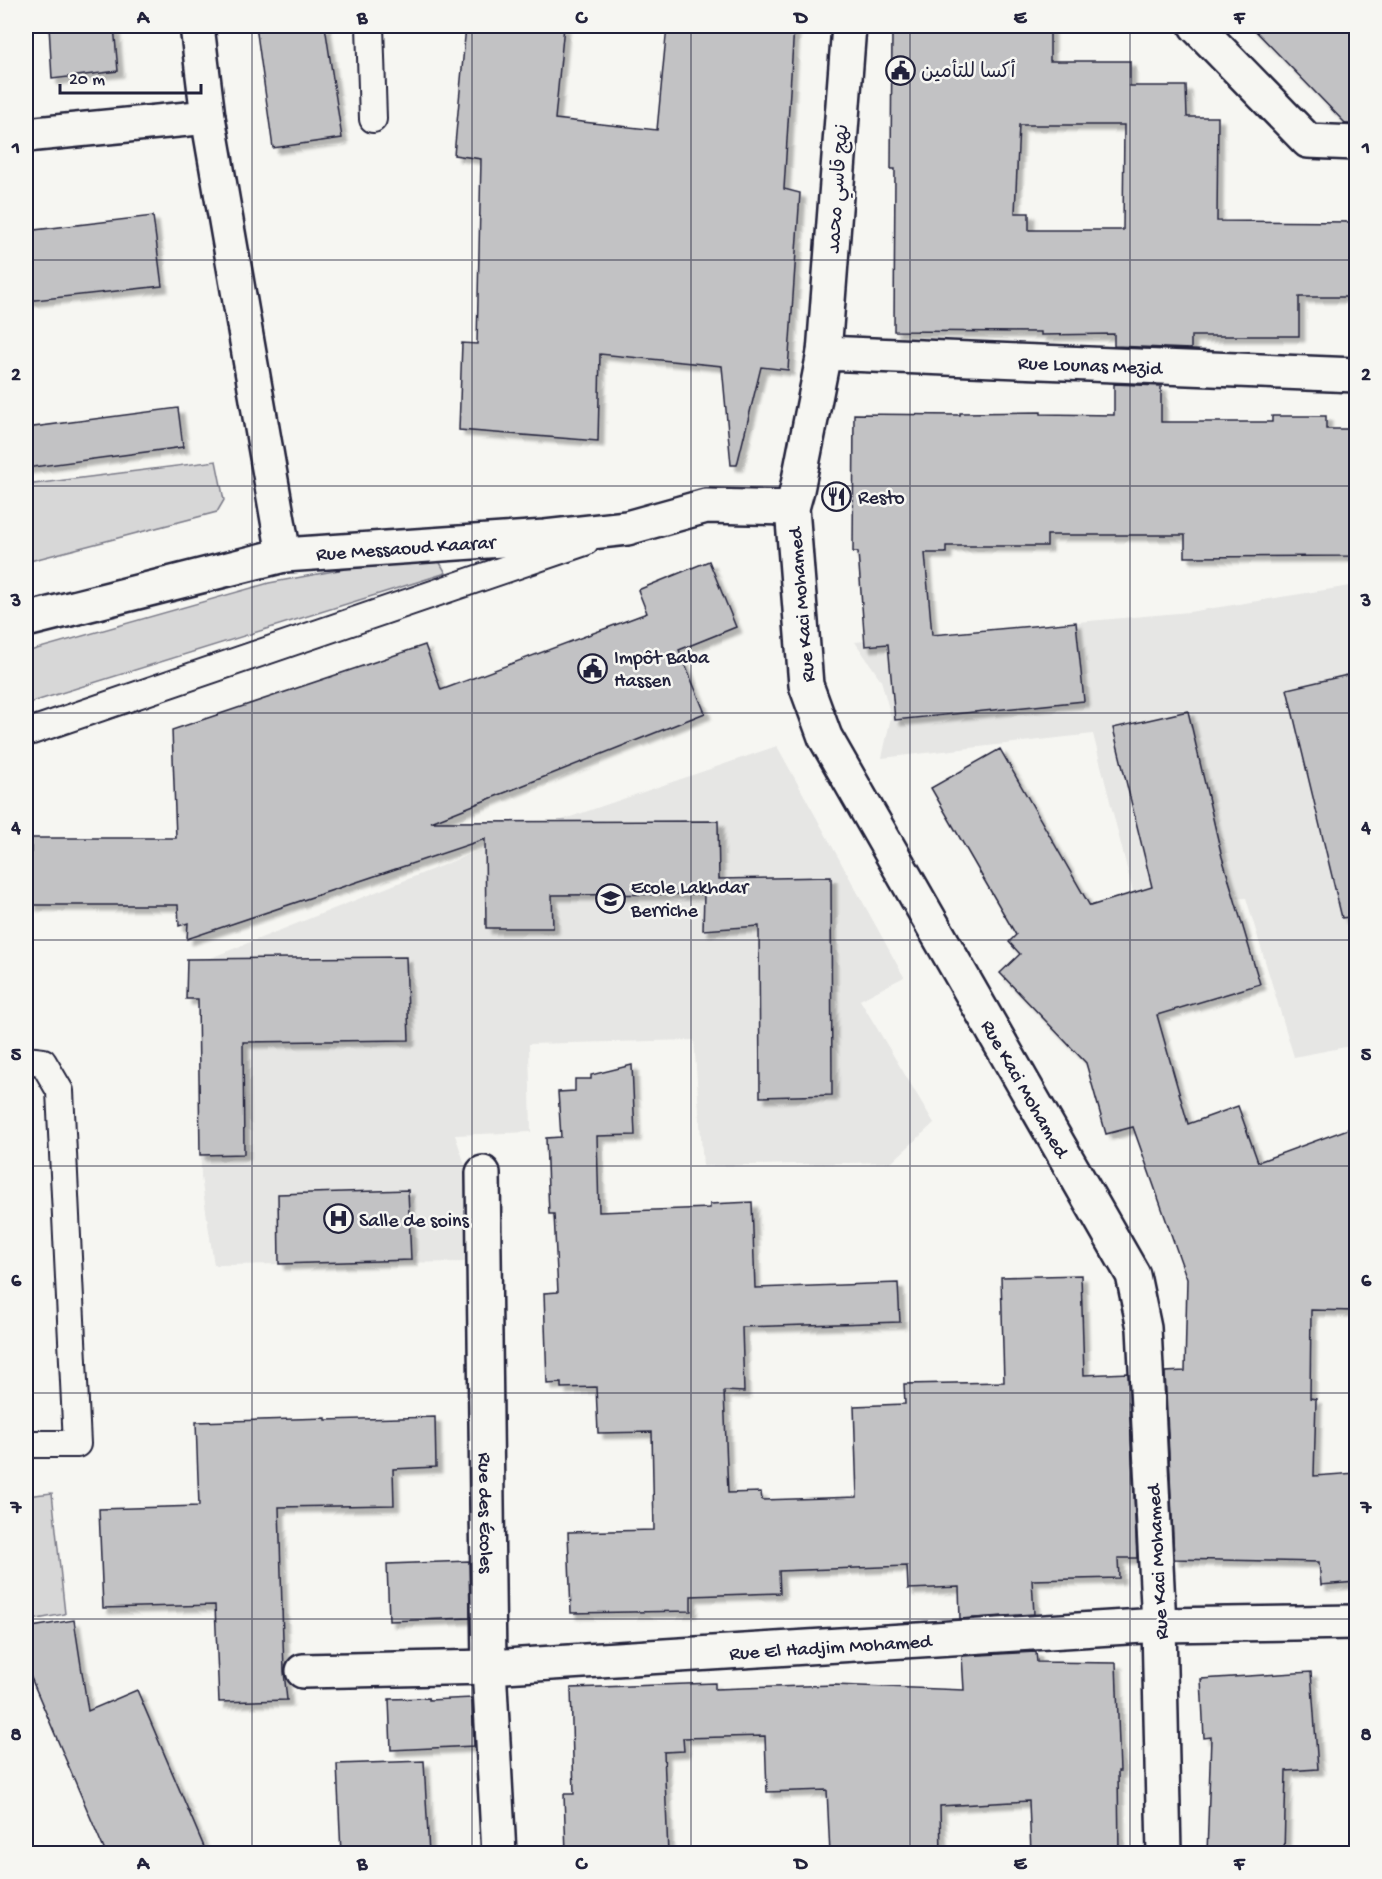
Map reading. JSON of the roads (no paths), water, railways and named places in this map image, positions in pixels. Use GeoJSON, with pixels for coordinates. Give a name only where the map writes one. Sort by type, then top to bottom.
{"type":"FeatureCollection","features":[{"type":"Feature","properties":{"kind":"street"},"geometry":{"type":"LineString","coordinates":[[197,26],[208,117],[284,555]]}},
{"type":"Feature","properties":{"kind":"street","name":"نهج قاسي محمد"},"geometry":{"type":"LineString","coordinates":[[824,353],[849,26]]}},
{"type":"Feature","properties":{"kind":"street"},"geometry":{"type":"LineString","coordinates":[[1196,26],[1308,141],[1356,143]]}},
{"type":"Feature","properties":{"kind":"street"},"geometry":{"type":"LineString","coordinates":[[26,135],[208,117]]}},
{"type":"Feature","properties":{"kind":"street","name":"Rue Lounas Mezid"},"geometry":{"type":"LineString","coordinates":[[824,353],[1356,375]]}},
{"type":"Feature","properties":{"kind":"street","name":"Rue Kaci Mohamed"},"geometry":{"type":"LineString","coordinates":[[824,353],[792,508],[806,685],[825,737],[1133,1275],[1144,1328],[1159,1625],[1164,1854]]}},
{"type":"Feature","properties":{"kind":"street","name":"Rue Messaoud Kaarar"},"geometry":{"type":"LineString","coordinates":[[26,620],[284,555],[545,537],[627,528],[706,506],[792,508]]}},
{"type":"Feature","properties":{"kind":"street","name":"Rue des Écoles"},"geometry":{"type":"LineString","coordinates":[[483,1173],[489,1667],[499,1854]]}},
{"type":"Feature","properties":{"kind":"street","name":"Rue El Hadjim Mohamed"},"geometry":{"type":"LineString","coordinates":[[303,1671],[489,1667],[1159,1625],[1356,1622]]}},
{"type":"Feature","properties":{"kind":"lane"},"geometry":{"type":"LineString","coordinates":[[370,26],[373,119]]}},
{"type":"Feature","properties":{"kind":"lane"},"geometry":{"type":"LineString","coordinates":[[26,733],[627,528]]}},
{"type":"Feature","properties":{"kind":"lane"},"geometry":{"type":"LineString","coordinates":[[26,1060],[43,1062],[60,1091],[78,1444],[26,1444]]}},
{"type":"Feature","properties":{"kind":"place","name":"أكسا للتأمين"},"geometry":{"type":"Point","coordinates":[900,70]}},
{"type":"Feature","properties":{"kind":"place","name":"Resto"},"geometry":{"type":"Point","coordinates":[837,496]}},
{"type":"Feature","properties":{"kind":"place","name":"Impôt Baba Hassen"},"geometry":{"type":"Point","coordinates":[593,668]}},
{"type":"Feature","properties":{"kind":"place","name":"Ecole Lakhdar Berriche"},"geometry":{"type":"Point","coordinates":[610,898]}},
{"type":"Feature","properties":{"kind":"place","name":"Salle de soins"},"geometry":{"type":"Point","coordinates":[338,1219]}}]}
